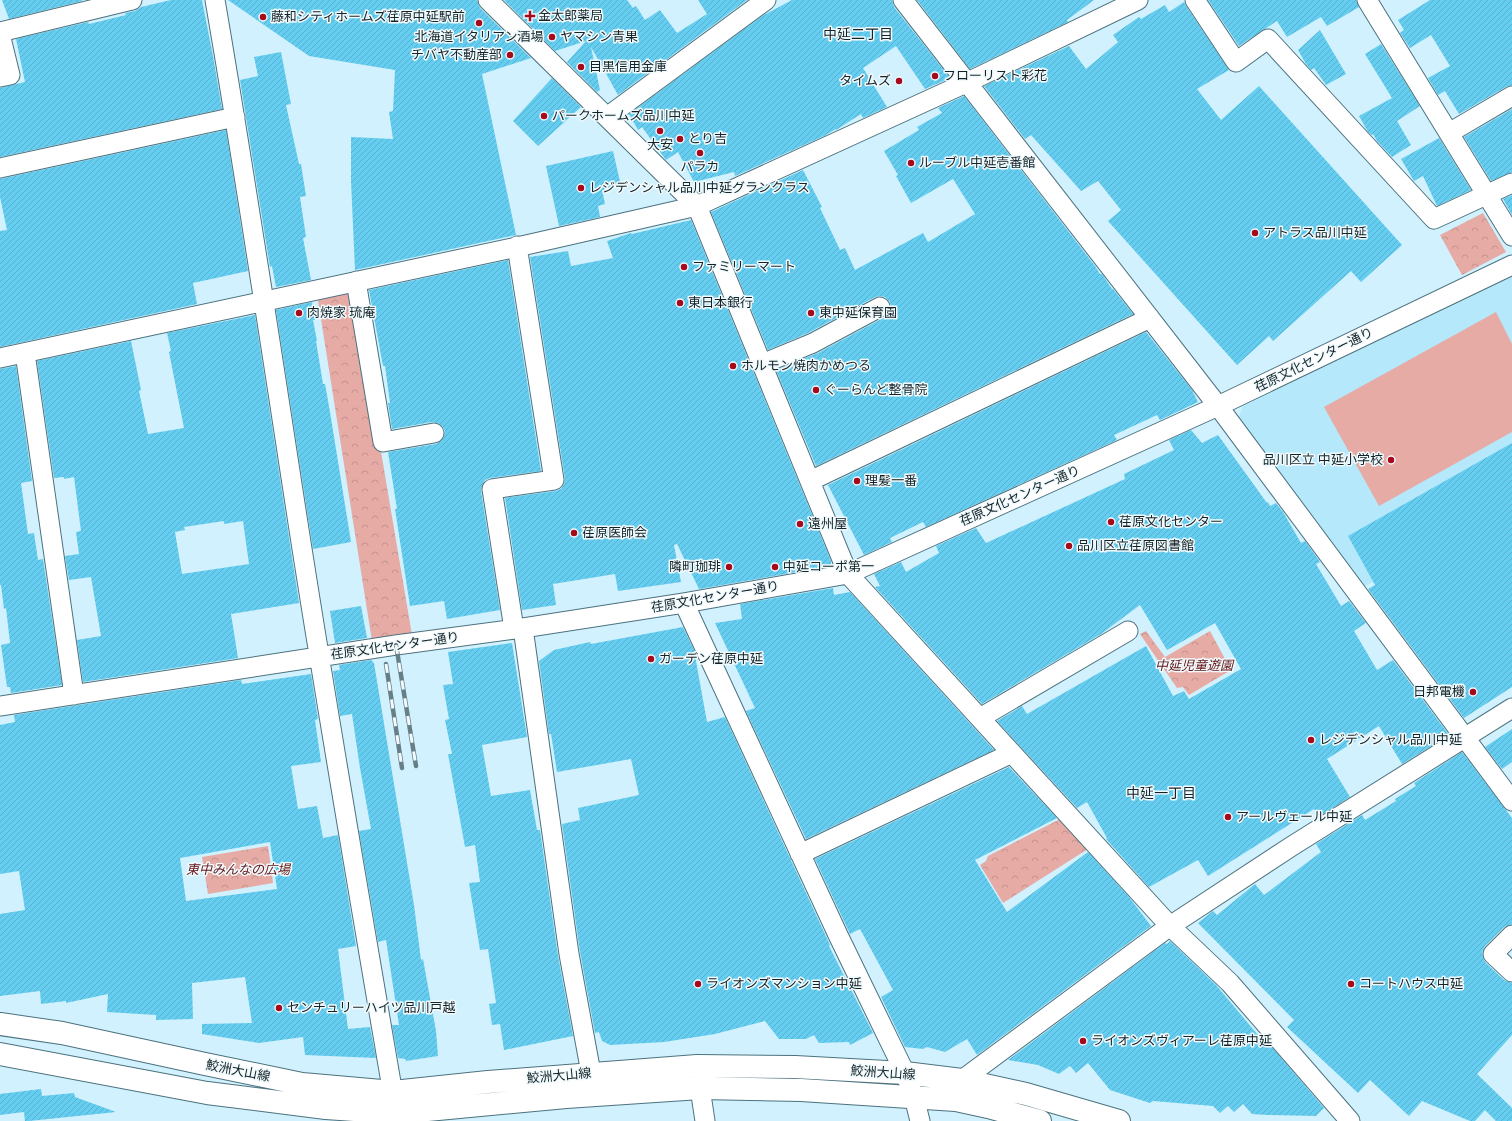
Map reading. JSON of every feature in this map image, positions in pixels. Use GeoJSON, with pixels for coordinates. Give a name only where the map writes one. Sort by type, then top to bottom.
{"type":"FeatureCollection","features":[{"type":"Feature","properties":{"kind":"main road","name":"鮫洲大山線"},"geometry":{"type":"LineString","coordinates":[[0,1024],[62,1033],[302,1084],[393,1092],[591,1073],[705,1066],[795,1067],[905,1073],[962,1080],[1026,1094],[1119,1121]]}},
{"type":"Feature","properties":{"kind":"main road","name":"鮫洲大山線"},"geometry":{"type":"LineString","coordinates":[[0,1054],[207,1093],[397,1117],[566,1097],[700,1088],[801,1090],[956,1100],[994,1108],[1040,1121]]}},
{"type":"Feature","properties":{"kind":"street"},"geometry":{"type":"LineString","coordinates":[[0,77],[10,75],[0,33],[132,0]]}},
{"type":"Feature","properties":{"kind":"street"},"geometry":{"type":"LineString","coordinates":[[215,0],[265,301],[320,657],[397,1117]]}},
{"type":"Feature","properties":{"kind":"street"},"geometry":{"type":"LineString","coordinates":[[488,0],[697,206],[848,574],[1170,926],[1230,983],[1350,1121]]}},
{"type":"Feature","properties":{"kind":"street"},"geometry":{"type":"LineString","coordinates":[[606,117],[766,0]]}},
{"type":"Feature","properties":{"kind":"street"},"geometry":{"type":"LineString","coordinates":[[903,0],[1218,406],[1512,801]]}},
{"type":"Feature","properties":{"kind":"street"},"geometry":{"type":"LineString","coordinates":[[0,358],[697,206],[968,82],[1138,0]]}},
{"type":"Feature","properties":{"kind":"street"},"geometry":{"type":"LineString","coordinates":[[1195,0],[1236,62],[1268,38],[1434,219],[1512,184]]}},
{"type":"Feature","properties":{"kind":"street"},"geometry":{"type":"LineString","coordinates":[[1368,0],[1512,236]]}},
{"type":"Feature","properties":{"kind":"street"},"geometry":{"type":"LineString","coordinates":[[1449,133],[1512,96]]}},
{"type":"Feature","properties":{"kind":"street"},"geometry":{"type":"LineString","coordinates":[[0,168],[235,117]]}},
{"type":"Feature","properties":{"kind":"street"},"geometry":{"type":"LineString","coordinates":[[517,246],[554,480],[492,489],[518,629],[570,954],[591,1073]]}},
{"type":"Feature","properties":{"kind":"street","name":"荏原文化センター通り"},"geometry":{"type":"LineString","coordinates":[[0,706],[320,657],[518,629],[684,603],[848,574],[1218,406],[1512,265]]}},
{"type":"Feature","properties":{"kind":"street"},"geometry":{"type":"LineString","coordinates":[[356,281],[383,442],[434,433]]}},
{"type":"Feature","properties":{"kind":"street"},"geometry":{"type":"LineString","coordinates":[[762,364],[813,343],[880,307]]}},
{"type":"Feature","properties":{"kind":"street"},"geometry":{"type":"LineString","coordinates":[[810,481],[1150,318]]}},
{"type":"Feature","properties":{"kind":"street"},"geometry":{"type":"LineString","coordinates":[[24,353],[74,695]]}},
{"type":"Feature","properties":{"kind":"street"},"geometry":{"type":"LineString","coordinates":[[684,603],[800,854],[905,1073],[914,1097],[920,1121]]}},
{"type":"Feature","properties":{"kind":"street"},"geometry":{"type":"LineString","coordinates":[[980,718],[1128,631]]}},
{"type":"Feature","properties":{"kind":"street"},"geometry":{"type":"LineString","coordinates":[[962,1080],[1170,926],[1292,846],[1512,708]]}},
{"type":"Feature","properties":{"kind":"street"},"geometry":{"type":"LineString","coordinates":[[800,854],[1012,753]]}},
{"type":"Feature","properties":{"kind":"street"},"geometry":{"type":"LineString","coordinates":[[1512,935],[1493,954],[1512,972]]}},
{"type":"Feature","properties":{"kind":"street"},"geometry":{"type":"LineString","coordinates":[[700,1088],[705,1121]]}},
{"type":"Feature","properties":{"kind":"shaded area","name":"品川区立 中延小学校"},"geometry":{"type":"Polygon","coordinates":[[[1512,277],[1512,501],[1364,587],[1238,419],[1243,406],[1512,277]]]}},
{"type":"Feature","properties":{"kind":"green space"},"geometry":{"type":"Polygon","coordinates":[[[1483,213],[1506,252],[1462,275],[1440,235],[1483,213]]]}},
{"type":"Feature","properties":{"kind":"green space"},"geometry":{"type":"Polygon","coordinates":[[[353,286],[412,635],[372,641],[317,294],[353,286]]]}},
{"type":"Feature","properties":{"kind":"green space"},"geometry":{"type":"Polygon","coordinates":[[[1496,312],[1512,344],[1512,432],[1379,506],[1324,407],[1496,312]]]}},
{"type":"Feature","properties":{"kind":"green space","name":"中延児童遊園"},"geometry":{"type":"Polygon","coordinates":[[[1146,631],[1165,657],[1210,631],[1231,670],[1189,695],[1183,687],[1177,688],[1140,634],[1146,631]]]}},
{"type":"Feature","properties":{"kind":"green space"},"geometry":{"type":"Polygon","coordinates":[[[1062,818],[1091,847],[1003,903],[980,865],[986,861],[988,856],[1062,818]]]}},
{"type":"Feature","properties":{"kind":"green space","name":"東中みんなの広場"},"geometry":{"type":"Polygon","coordinates":[[[268,846],[273,883],[208,894],[202,857],[268,846]]]}},
{"type":"Feature","properties":{"kind":"building"},"geometry":{"type":"Polygon","coordinates":[[[2,0],[82,0],[82,1],[9,19],[2,0]]]}},
{"type":"Feature","properties":{"kind":"building"},"geometry":{"type":"Polygon","coordinates":[[[171,0],[202,0],[222,109],[0,157],[0,88],[25,82],[16,39],[88,22],[89,24],[126,15],[125,13],[135,11],[141,7],[171,0]]]}},
{"type":"Feature","properties":{"kind":"building"},"geometry":{"type":"Polygon","coordinates":[[[228,0],[477,0],[480,8],[531,58],[482,74],[516,235],[355,270],[351,181],[351,137],[393,139],[389,112],[393,111],[395,70],[309,56],[228,0]]]}},
{"type":"Feature","properties":{"kind":"building"},"geometry":{"type":"Polygon","coordinates":[[[504,0],[627,0],[633,8],[636,6],[645,20],[660,10],[677,33],[707,14],[698,0],[747,0],[618,95],[591,47],[600,90],[597,92],[567,62],[586,41],[555,51],[504,0]]]}},
{"type":"Feature","properties":{"kind":"building"},"geometry":{"type":"Polygon","coordinates":[[[792,0],[892,0],[894,7],[950,78],[925,89],[896,46],[863,68],[887,107],[863,118],[861,114],[824,136],[735,176],[734,172],[694,182],[678,152],[666,160],[642,127],[638,130],[629,114],[762,16],[792,0]]]}},
{"type":"Feature","properties":{"kind":"building"},"geometry":{"type":"Polygon","coordinates":[[[917,0],[1094,0],[1067,20],[1068,22],[970,69],[917,0]]]}},
{"type":"Feature","properties":{"kind":"building"},"geometry":{"type":"Polygon","coordinates":[[[1208,0],[1356,0],[1359,7],[1327,26],[1321,17],[1287,37],[1277,21],[1239,46],[1208,0]]]}},
{"type":"Feature","properties":{"kind":"building"},"geometry":{"type":"Polygon","coordinates":[[[1430,0],[1512,0],[1512,85],[1459,114],[1445,91],[1438,95],[1428,78],[1450,66],[1431,35],[1410,48],[1400,33],[1404,30],[1398,20],[1430,0]]]}},
{"type":"Feature","properties":{"kind":"building","name":"アトラス品川中延"},"geometry":{"type":"Polygon","coordinates":[[[1184,2],[1229,70],[1197,89],[1221,120],[1259,86],[1402,245],[1361,282],[1351,271],[1273,341],[1269,336],[1237,365],[1108,221],[1121,210],[1098,181],[1081,191],[1031,135],[1025,139],[984,86],[1069,46],[1086,69],[1118,42],[1113,35],[1139,17],[1141,19],[1165,5],[1169,12],[1184,2]]]}},
{"type":"Feature","properties":{"kind":"building"},"geometry":{"type":"Polygon","coordinates":[[[1320,30],[1346,74],[1326,85],[1314,68],[1311,70],[1306,64],[1298,50],[1320,30]]]}},
{"type":"Feature","properties":{"kind":"building"},"geometry":{"type":"Polygon","coordinates":[[[1381,44],[1420,106],[1397,121],[1411,145],[1392,157],[1377,141],[1373,134],[1372,135],[1368,132],[1359,116],[1392,98],[1365,54],[1381,44]]]}},
{"type":"Feature","properties":{"kind":"building"},"geometry":{"type":"Polygon","coordinates":[[[281,52],[291,104],[286,105],[299,164],[301,164],[306,196],[300,197],[306,237],[303,238],[311,280],[276,287],[272,266],[270,267],[240,80],[258,76],[254,57],[281,52]]]}},
{"type":"Feature","properties":{"kind":"building","name":"パークホームズ品川中延"},"geometry":{"type":"Polygon","coordinates":[[[552,78],[581,107],[538,146],[513,121],[552,78]]]}},
{"type":"Feature","properties":{"kind":"building"},"geometry":{"type":"Polygon","coordinates":[[[964,96],[1100,274],[1102,274],[1112,289],[1133,314],[816,466],[776,370],[818,353],[885,317],[890,312],[890,302],[885,297],[875,297],[808,333],[768,350],[711,212],[803,170],[822,207],[820,208],[840,250],[845,248],[855,270],[923,233],[928,242],[975,214],[953,179],[911,203],[896,176],[898,175],[884,151],[919,130],[917,127],[942,113],[938,108],[964,96]]]}},
{"type":"Feature","properties":{"kind":"building"},"geometry":{"type":"Polygon","coordinates":[[[1512,109],[1512,172],[1491,181],[1464,137],[1512,109]]]}},
{"type":"Feature","properties":{"kind":"building"},"geometry":{"type":"Polygon","coordinates":[[[226,130],[248,271],[193,283],[197,304],[0,347],[0,231],[7,230],[0,197],[0,179],[226,130]]]}},
{"type":"Feature","properties":{"kind":"building"},"geometry":{"type":"Polygon","coordinates":[[[1439,138],[1471,190],[1437,206],[1423,176],[1414,181],[1401,159],[1439,138]]]}},
{"type":"Feature","properties":{"kind":"building","name":"レジデンシャル品川中延グランクラス"},"geometry":{"type":"Polygon","coordinates":[[[613,151],[621,186],[602,190],[605,204],[598,206],[600,217],[559,226],[546,166],[613,151]]]}},
{"type":"Feature","properties":{"kind":"building"},"geometry":{"type":"Polygon","coordinates":[[[1512,195],[1512,215],[1503,199],[1512,195]]]}},
{"type":"Feature","properties":{"kind":"building"},"geometry":{"type":"Polygon","coordinates":[[[691,220],[831,561],[831,566],[699,589],[677,544],[674,545],[681,582],[618,591],[615,574],[553,584],[556,605],[522,610],[505,498],[556,491],[561,489],[565,479],[530,257],[568,251],[571,266],[613,258],[607,241],[631,233],[691,220]]]}},
{"type":"Feature","properties":{"kind":"building"},"geometry":{"type":"Polygon","coordinates":[[[508,260],[541,471],[485,480],[481,491],[500,610],[447,619],[444,601],[410,606],[388,452],[436,444],[444,437],[445,431],[438,423],[432,422],[392,429],[385,366],[383,366],[369,290],[508,260]]]}},
{"type":"Feature","properties":{"kind":"building"},"geometry":{"type":"Polygon","coordinates":[[[312,302],[316,341],[323,384],[325,384],[330,412],[351,542],[313,549],[276,310],[312,302]]]}},
{"type":"Feature","properties":{"kind":"building"},"geometry":{"type":"Polygon","coordinates":[[[255,315],[299,603],[231,614],[238,658],[83,682],[77,640],[101,636],[91,577],[69,580],[65,556],[79,554],[76,532],[81,531],[74,477],[64,479],[64,477],[54,478],[37,361],[131,341],[148,434],[184,428],[169,352],[171,351],[167,333],[255,315]],[[224,521],[184,527],[185,530],[175,532],[182,574],[249,564],[243,521],[224,524],[224,521]]]}},
{"type":"Feature","properties":{"kind":"building"},"geometry":{"type":"Polygon","coordinates":[[[1146,332],[1192,390],[1198,402],[1160,420],[1157,415],[1114,435],[1117,440],[926,527],[923,522],[890,538],[892,542],[864,555],[828,485],[1146,332]]]}},
{"type":"Feature","properties":{"kind":"building"},"geometry":{"type":"Polygon","coordinates":[[[16,366],[32,481],[21,483],[28,534],[34,533],[38,560],[43,559],[62,685],[11,693],[10,687],[7,687],[1,645],[10,643],[6,608],[4,609],[0,585],[0,369],[16,366]]]}},
{"type":"Feature","properties":{"kind":"building"},"geometry":{"type":"Polygon","coordinates":[[[1191,430],[1202,443],[1218,435],[1267,503],[1268,502],[1270,506],[1276,503],[1301,543],[1305,541],[1320,562],[1316,564],[1341,606],[1349,601],[1366,623],[1354,631],[1377,670],[1393,660],[1449,735],[1402,764],[1379,726],[1327,759],[1350,797],[1320,816],[1314,809],[1208,876],[1198,860],[1149,887],[1106,839],[1107,838],[1087,802],[1077,808],[997,721],[1022,706],[1027,714],[1146,646],[1173,696],[1184,691],[1189,699],[1241,669],[1215,623],[1167,650],[1140,605],[1101,634],[982,704],[875,587],[880,586],[874,574],[901,562],[906,572],[939,553],[936,546],[976,528],[986,543],[1125,479],[1124,474],[1174,450],[1169,440],[1191,430]]]}},
{"type":"Feature","properties":{"kind":"building"},"geometry":{"type":"Polygon","coordinates":[[[1512,443],[1512,687],[1464,718],[1368,589],[1375,585],[1348,536],[1512,443]]]}},
{"type":"Feature","properties":{"kind":"building"},"geometry":{"type":"Polygon","coordinates":[[[833,588],[834,595],[850,592],[994,750],[806,839],[746,711],[755,708],[715,623],[742,619],[740,604],[833,588]]]}},
{"type":"Feature","properties":{"kind":"building"},"geometry":{"type":"Polygon","coordinates":[[[361,606],[367,638],[335,643],[330,611],[361,606]]]}},
{"type":"Feature","properties":{"kind":"building"},"geometry":{"type":"Polygon","coordinates":[[[683,627],[694,650],[707,722],[725,717],[830,945],[829,946],[873,1033],[850,1045],[849,1042],[819,1043],[814,1035],[806,1039],[779,1039],[765,1021],[715,1034],[664,1042],[610,1045],[602,1041],[599,1032],[595,1033],[580,952],[562,824],[580,820],[578,808],[639,795],[631,759],[557,772],[551,734],[549,734],[539,661],[554,650],[590,642],[591,644],[683,627]]]}},
{"type":"Feature","properties":{"kind":"building"},"geometry":{"type":"Polygon","coordinates":[[[512,643],[527,737],[482,745],[491,796],[530,790],[537,830],[540,830],[558,956],[573,1036],[504,1050],[500,1024],[492,1025],[489,1004],[496,1003],[488,949],[480,950],[469,883],[480,882],[475,845],[465,847],[448,754],[452,754],[445,720],[449,719],[443,685],[453,684],[448,652],[512,643]]]}},
{"type":"Feature","properties":{"kind":"building"},"geometry":{"type":"Polygon","coordinates":[[[371,660],[374,663],[414,905],[421,960],[423,959],[436,1031],[438,1056],[406,1061],[405,1059],[398,1058],[392,1025],[399,1025],[386,940],[378,942],[359,831],[371,829],[352,714],[340,716],[333,671],[340,670],[339,665],[371,660]]]}},
{"type":"Feature","properties":{"kind":"building"},"geometry":{"type":"Polygon","coordinates":[[[311,674],[318,719],[315,720],[321,762],[291,766],[298,809],[317,806],[323,838],[338,835],[356,946],[338,949],[348,1029],[370,1027],[376,1058],[305,1055],[303,1037],[259,1043],[202,1034],[202,1024],[252,1023],[245,977],[192,983],[193,1019],[156,1020],[156,1015],[107,1012],[108,994],[66,1003],[66,1001],[41,1004],[40,991],[0,996],[0,914],[25,910],[19,871],[0,874],[0,725],[15,722],[14,715],[241,680],[242,684],[311,674]],[[270,842],[180,858],[186,901],[277,889],[270,842]]]}},
{"type":"Feature","properties":{"kind":"building"},"geometry":{"type":"Polygon","coordinates":[[[1512,729],[1512,762],[1502,769],[1485,747],[1512,729]]]}},
{"type":"Feature","properties":{"kind":"building"},"geometry":{"type":"Polygon","coordinates":[[[1462,752],[1512,818],[1512,924],[1504,927],[1485,946],[1482,952],[1485,962],[1504,980],[1512,983],[1512,1035],[1477,1074],[1512,1108],[1512,1121],[1496,1121],[1485,1110],[1475,1121],[1470,1121],[1422,1101],[1409,1116],[1370,1080],[1358,1093],[1287,1027],[1294,1020],[1198,923],[1213,911],[1217,915],[1255,884],[1264,895],[1321,852],[1316,844],[1362,815],[1365,820],[1396,801],[1395,799],[1416,786],[1414,783],[1462,752]]]}},
{"type":"Feature","properties":{"kind":"building"},"geometry":{"type":"Polygon","coordinates":[[[1009,767],[1057,818],[975,860],[1007,912],[1088,852],[1129,897],[1151,926],[977,1055],[967,1039],[945,1052],[927,1047],[923,1049],[905,1047],[881,997],[893,990],[860,929],[850,934],[815,859],[1009,767]]]}},
{"type":"Feature","properties":{"kind":"building"},"geometry":{"type":"Polygon","coordinates":[[[1170,941],[1216,985],[1268,1047],[1270,1045],[1324,1108],[1316,1116],[1252,1114],[1243,1104],[1234,1112],[1228,1106],[1220,1113],[1213,1106],[1153,1101],[1150,1103],[1110,1090],[1088,1063],[1076,1073],[1070,1066],[1059,1074],[1038,1065],[1008,1060],[1165,943],[1167,944],[1170,941]]]}},
{"type":"Feature","properties":{"kind":"building"},"geometry":{"type":"Polygon","coordinates":[[[41,1089],[42,1096],[74,1093],[75,1097],[116,1112],[29,1121],[25,1121],[24,1112],[0,1115],[0,1094],[41,1089]]]}},
{"type":"Feature","properties":{"kind":"railway"},"geometry":{"type":"LineString","coordinates":[[396,645],[416,766]]}},
{"type":"Feature","properties":{"kind":"railway"},"geometry":{"type":"LineString","coordinates":[[386,664],[402,768]]}},
{"type":"Feature","properties":{"kind":"place","name":"金太郎薬局"},"geometry":{"type":"Point","coordinates":[530,16]}},
{"type":"Feature","properties":{"kind":"place","name":"藤和シティホームズ荏原中延駅前"},"geometry":{"type":"Point","coordinates":[263,17]}},
{"type":"Feature","properties":{"kind":"place","name":"北海道イタリアン酒場"},"geometry":{"type":"Point","coordinates":[479,23]}},
{"type":"Feature","properties":{"kind":"place","name":"ヤマシン青果"},"geometry":{"type":"Point","coordinates":[552,37]}},
{"type":"Feature","properties":{"kind":"place","name":"チバヤ不動産部"},"geometry":{"type":"Point","coordinates":[510,55]}},
{"type":"Feature","properties":{"kind":"place","name":"目黒信用金庫"},"geometry":{"type":"Point","coordinates":[581,67]}},
{"type":"Feature","properties":{"kind":"place","name":"フローリスト彩花"},"geometry":{"type":"Point","coordinates":[935,76]}},
{"type":"Feature","properties":{"kind":"place","name":"タイムズ"},"geometry":{"type":"Point","coordinates":[899,81]}},
{"type":"Feature","properties":{"kind":"place","name":"パークホームズ品川中延"},"geometry":{"type":"Point","coordinates":[544,116]}},
{"type":"Feature","properties":{"kind":"place","name":"大安"},"geometry":{"type":"Point","coordinates":[660,131]}},
{"type":"Feature","properties":{"kind":"place","name":"とり吉"},"geometry":{"type":"Point","coordinates":[680,139]}},
{"type":"Feature","properties":{"kind":"place","name":"パラカ"},"geometry":{"type":"Point","coordinates":[700,153]}},
{"type":"Feature","properties":{"kind":"place","name":"ルーブル中延壱番館"},"geometry":{"type":"Point","coordinates":[911,163]}},
{"type":"Feature","properties":{"kind":"place","name":"レジデンシャル品川中延グランクラス"},"geometry":{"type":"Point","coordinates":[581,188]}},
{"type":"Feature","properties":{"kind":"place","name":"アトラス品川中延"},"geometry":{"type":"Point","coordinates":[1255,233]}},
{"type":"Feature","properties":{"kind":"place","name":"ファミリーマート"},"geometry":{"type":"Point","coordinates":[684,267]}},
{"type":"Feature","properties":{"kind":"place","name":"東日本銀行"},"geometry":{"type":"Point","coordinates":[680,303]}},
{"type":"Feature","properties":{"kind":"place","name":"肉焼家 琉庵"},"geometry":{"type":"Point","coordinates":[299,313]}},
{"type":"Feature","properties":{"kind":"place","name":"東中延保育園"},"geometry":{"type":"Point","coordinates":[811,313]}},
{"type":"Feature","properties":{"kind":"place","name":"ホルモン焼肉かめつる"},"geometry":{"type":"Point","coordinates":[733,366]}},
{"type":"Feature","properties":{"kind":"place","name":"ぐーらんど整骨院"},"geometry":{"type":"Point","coordinates":[816,390]}},
{"type":"Feature","properties":{"kind":"place","name":"品川区立 中延小学校"},"geometry":{"type":"Point","coordinates":[1391,460]}},
{"type":"Feature","properties":{"kind":"place","name":"理髪一番"},"geometry":{"type":"Point","coordinates":[857,481]}},
{"type":"Feature","properties":{"kind":"place","name":"荏原文化センター"},"geometry":{"type":"Point","coordinates":[1111,522]}},
{"type":"Feature","properties":{"kind":"place","name":"遠州屋"},"geometry":{"type":"Point","coordinates":[800,524]}},
{"type":"Feature","properties":{"kind":"place","name":"荏原医師会"},"geometry":{"type":"Point","coordinates":[574,533]}},
{"type":"Feature","properties":{"kind":"place","name":"品川区立荏原図書館"},"geometry":{"type":"Point","coordinates":[1069,546]}},
{"type":"Feature","properties":{"kind":"place","name":"隣町珈琲"},"geometry":{"type":"Point","coordinates":[729,567]}},
{"type":"Feature","properties":{"kind":"place","name":"中延コーポ第一"},"geometry":{"type":"Point","coordinates":[775,567]}},
{"type":"Feature","properties":{"kind":"place","name":"ガーデン荏原中延"},"geometry":{"type":"Point","coordinates":[651,659]}},
{"type":"Feature","properties":{"kind":"place","name":"日邦電機"},"geometry":{"type":"Point","coordinates":[1473,692]}},
{"type":"Feature","properties":{"kind":"place","name":"レジデンシャル品川中延"},"geometry":{"type":"Point","coordinates":[1311,740]}},
{"type":"Feature","properties":{"kind":"place","name":"アールヴェール中延"},"geometry":{"type":"Point","coordinates":[1228,817]}},
{"type":"Feature","properties":{"kind":"place","name":"ライオンズマンション中延"},"geometry":{"type":"Point","coordinates":[698,984]}},
{"type":"Feature","properties":{"kind":"place","name":"コートハウス中延"},"geometry":{"type":"Point","coordinates":[1351,984]}},
{"type":"Feature","properties":{"kind":"place","name":"センチュリーハイツ品川戸越"},"geometry":{"type":"Point","coordinates":[279,1008]}},
{"type":"Feature","properties":{"kind":"place","name":"ライオンズヴィアーレ荏原中延"},"geometry":{"type":"Point","coordinates":[1083,1041]}},
{"type":"Feature","properties":{"kind":"district","name":"中延二丁目"},"geometry":{"type":"Point","coordinates":[858,34]}},
{"type":"Feature","properties":{"kind":"district","name":"中延一丁目"},"geometry":{"type":"Point","coordinates":[1161,793]}}]}
